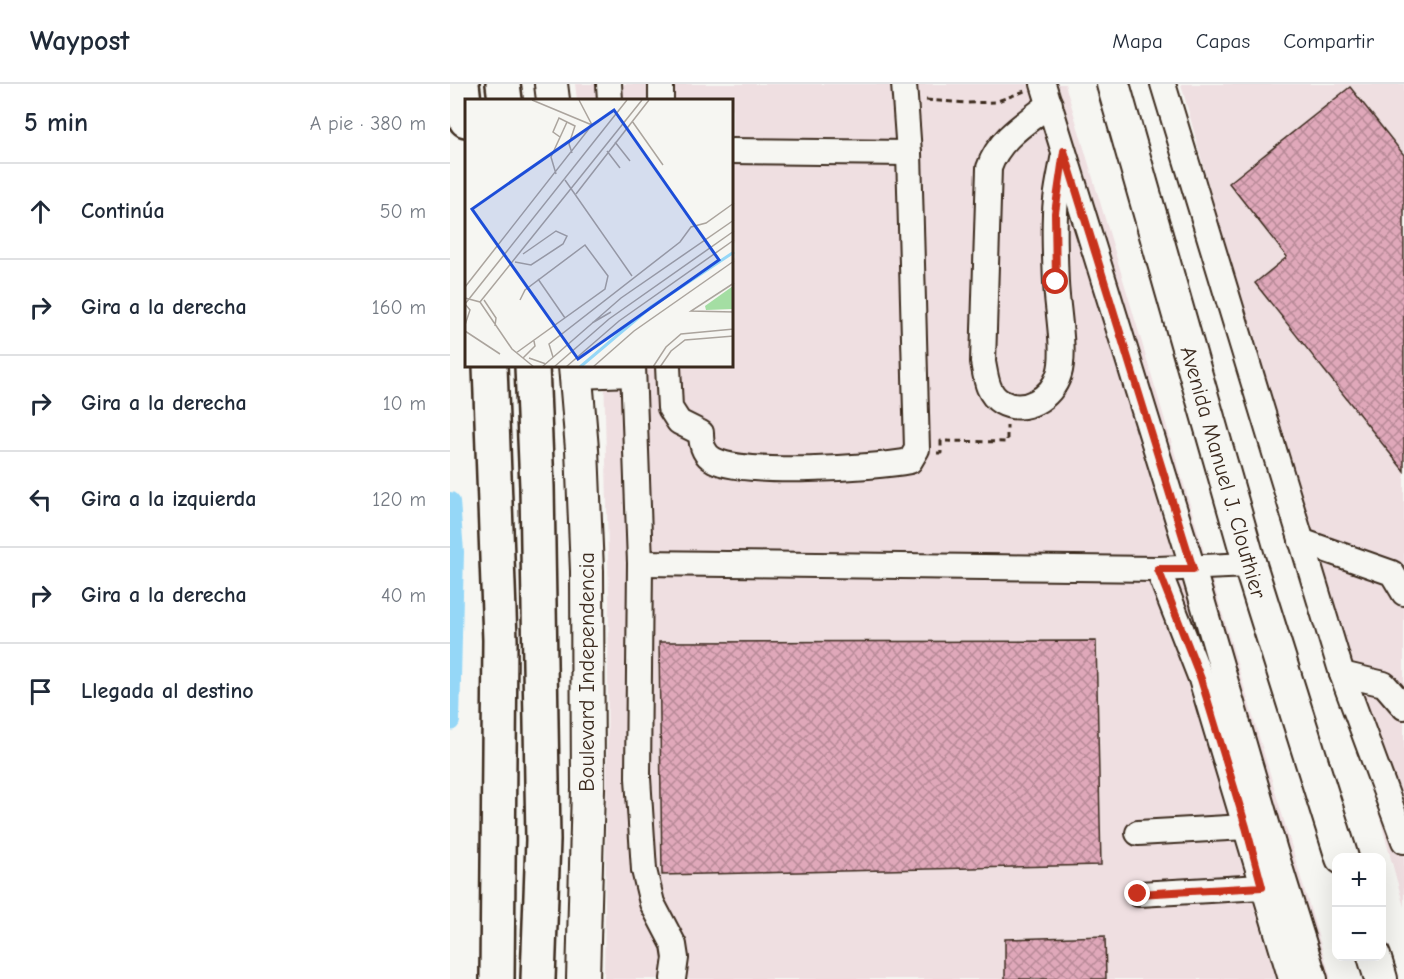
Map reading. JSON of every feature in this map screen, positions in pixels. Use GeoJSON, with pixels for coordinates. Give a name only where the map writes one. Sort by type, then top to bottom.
{"type":"FeatureCollection","features":[{"type":"Feature","properties":{"kind":"highway"},"geometry":{"type":"LineString","coordinates":[[462,84],[465,111]]}},
{"type":"Feature","properties":{"kind":"highway"},"geometry":{"type":"LineString","coordinates":[[503,84],[505,99]]}},
{"type":"Feature","properties":{"kind":"highway"},"geometry":{"type":"LineString","coordinates":[[490,368],[500,640],[497,979]]}},
{"type":"Feature","properties":{"kind":"highway","name":"Boulevard Independencia"},"geometry":{"type":"LineString","coordinates":[[532,368],[537,487],[543,840],[538,979]]}},
{"type":"Feature","properties":{"kind":"highway"},"geometry":{"type":"LineString","coordinates":[[537,487],[567,369]]}},
{"type":"Feature","properties":{"kind":"main road"},"geometry":{"type":"LineString","coordinates":[[551,84],[553,99]]}},
{"type":"Feature","properties":{"kind":"main road","name":"Avenida Manuel J. Clouthier"},"geometry":{"type":"LineString","coordinates":[[1113,84],[1250,565],[1340,853]]}},
{"type":"Feature","properties":{"kind":"main road","name":"Boulevard Independencia"},"geometry":{"type":"LineString","coordinates":[[567,369],[582,449],[587,571],[588,788],[583,979]]}},
{"type":"Feature","properties":{"kind":"main road"},"geometry":{"type":"LineString","coordinates":[[1375,961],[1381,979]]}},
{"type":"Feature","properties":{"kind":"lane"},"geometry":{"type":"LineString","coordinates":[[609,84],[610,99]]}},
{"type":"Feature","properties":{"kind":"lane"},"geometry":{"type":"LineString","coordinates":[[661,84],[662,99]]}},
{"type":"Feature","properties":{"kind":"lane"},"geometry":{"type":"LineString","coordinates":[[1162,84],[1342,674],[1404,841]]}},
{"type":"Feature","properties":{"kind":"lane"},"geometry":{"type":"LineString","coordinates":[[1046,91],[1193,569],[1315,979]]}},
{"type":"Feature","properties":{"kind":"lane"},"geometry":{"type":"LineString","coordinates":[[1046,91],[993,155],[989,168],[983,362],[989,389],[998,400],[1007,406],[1027,406],[1037,403],[1047,394],[1059,375],[1061,358],[1056,282],[1055,213],[1064,151]]}},
{"type":"Feature","properties":{"kind":"lane"},"geometry":{"type":"LineString","coordinates":[[668,368],[670,408],[679,422],[700,433],[701,445],[706,454],[714,460],[734,467],[814,468],[879,466],[910,461],[916,453],[909,153],[904,92]]}},
{"type":"Feature","properties":{"kind":"lane"},"geometry":{"type":"LineString","coordinates":[[734,151],[909,153]]}},
{"type":"Feature","properties":{"kind":"lane"},"geometry":{"type":"LineString","coordinates":[[567,369],[633,370],[640,563],[638,778],[644,870],[652,903],[674,945],[676,958],[674,979]]}},
{"type":"Feature","properties":{"kind":"lane"},"geometry":{"type":"LineString","coordinates":[[1301,541],[1392,573],[1404,593]]}},
{"type":"Feature","properties":{"kind":"lane"},"geometry":{"type":"LineString","coordinates":[[640,563],[1158,569],[1250,565]]}},
{"type":"Feature","properties":{"kind":"lane"},"geometry":{"type":"LineString","coordinates":[[1158,569],[1201,679],[1291,979]]}},
{"type":"Feature","properties":{"kind":"lane"},"geometry":{"type":"LineString","coordinates":[[1342,674],[1384,684],[1404,707]]}},
{"type":"Feature","properties":{"kind":"lane"},"geometry":{"type":"LineString","coordinates":[[1138,833],[1246,827]]}},
{"type":"Feature","properties":{"kind":"lane"},"geometry":{"type":"LineString","coordinates":[[1138,894],[1262,887]]}},
{"type":"Feature","properties":{"kind":"path"},"geometry":{"type":"LineString","coordinates":[[904,92],[967,103],[995,102],[1046,91]]}},
{"type":"Feature","properties":{"kind":"path"},"geometry":{"type":"LineString","coordinates":[[916,453],[941,453],[941,441],[1007,442],[1007,406]]}},
{"type":"Feature","properties":{"kind":"shaded area"},"geometry":{"type":"Polygon","coordinates":[[[575,84],[1065,84],[1331,979],[604,979],[609,601],[604,368],[734,368],[734,99],[577,99],[575,84]]]}},
{"type":"Feature","properties":{"kind":"shaded area"},"geometry":{"type":"Polygon","coordinates":[[[1181,84],[1404,84],[1404,907],[1181,84]]]}},
{"type":"Feature","properties":{"kind":"building"},"geometry":{"type":"Polygon","coordinates":[[[1350,87],[1404,155],[1404,471],[1255,283],[1287,257],[1229,183],[1350,87]]]}},
{"type":"Feature","properties":{"kind":"building"},"geometry":{"type":"Polygon","coordinates":[[[1096,641],[1101,865],[662,875],[659,642],[1096,641]]]}},
{"type":"Feature","properties":{"kind":"building"},"geometry":{"type":"Polygon","coordinates":[[[1105,936],[1106,979],[1005,979],[1005,939],[1105,936]]]}},
{"type":"Feature","properties":{"kind":"waterway"},"geometry":{"type":"LineString","coordinates":[[450,502],[454,552],[450,721]]}},
{"type":"Feature","properties":{"kind":"route"},"geometry":{"type":"LineString","coordinates":[[1056,282],[1055,213],[1064,151],[1193,569],[1158,569],[1201,679],[1262,887],[1138,894]]}}]}
